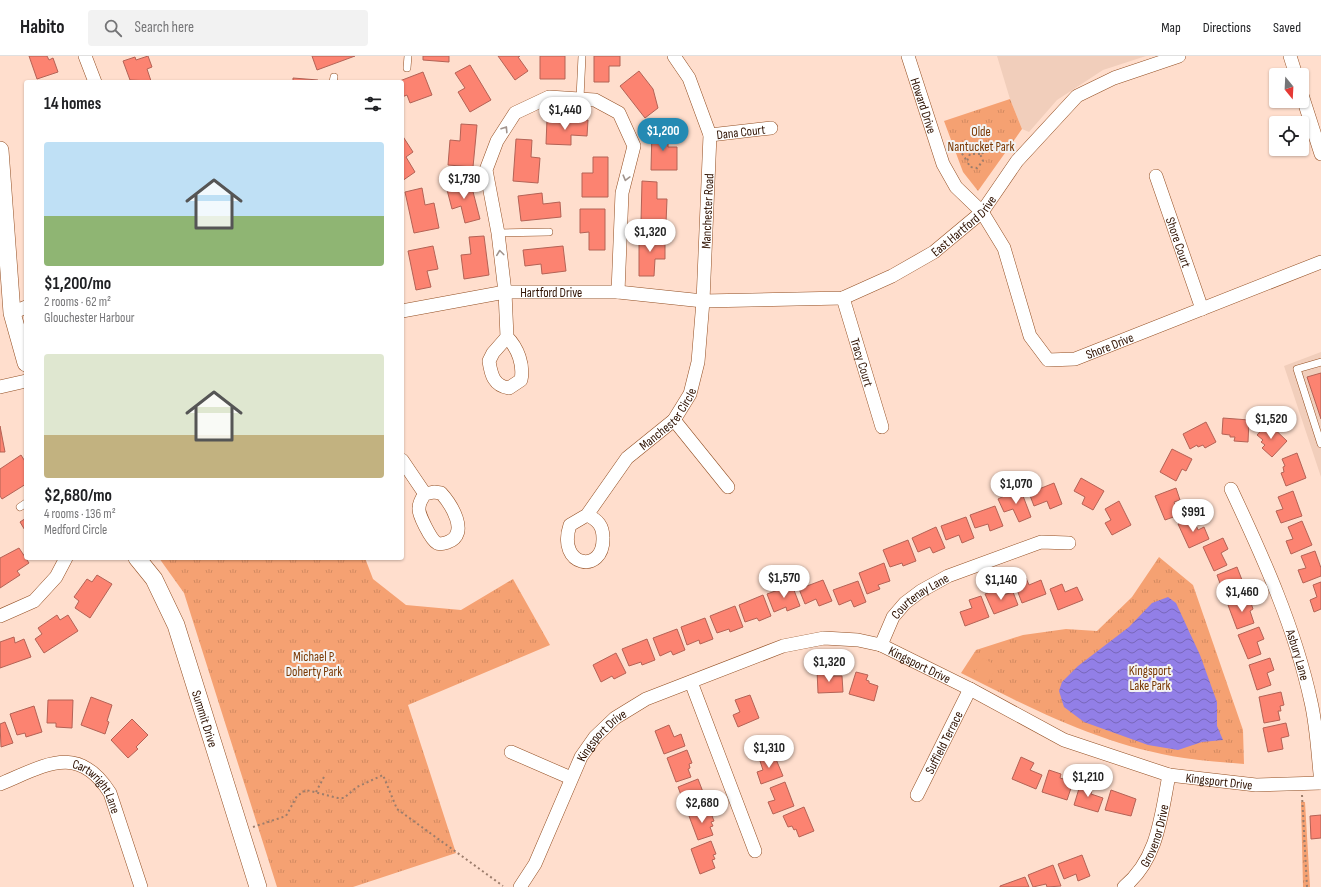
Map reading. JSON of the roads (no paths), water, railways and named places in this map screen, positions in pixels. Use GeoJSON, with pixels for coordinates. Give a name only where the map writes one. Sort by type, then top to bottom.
{"type":"FeatureCollection","features":[{"type":"Feature","properties":{"kind":"street"},"geometry":{"type":"LineString","coordinates":[[85,56],[94,80]]}},
{"type":"Feature","properties":{"kind":"street","name":"Manchester Road"},"geometry":{"type":"LineString","coordinates":[[674,56],[688,78],[710,135],[702,301]]}},
{"type":"Feature","properties":{"kind":"street","name":"Howard Drive"},"geometry":{"type":"LineString","coordinates":[[908,56],[943,164],[956,187],[982,212]]}},
{"type":"Feature","properties":{"kind":"street","name":"East Hartford Drive"},"geometry":{"type":"LineString","coordinates":[[702,301],[843,298],[892,276],[934,252],[982,212],[1017,161],[1077,96],[1114,78],[1179,56]]}},
{"type":"Feature","properties":{"kind":"street"},"geometry":{"type":"LineString","coordinates":[[1290,56],[1294,68]]}},
{"type":"Feature","properties":{"kind":"street"},"geometry":{"type":"LineString","coordinates":[[507,337],[505,292],[498,233],[486,170],[497,141],[515,113],[549,97],[596,100],[619,113],[634,146],[622,193],[618,292]]}},
{"type":"Feature","properties":{"kind":"street"},"geometry":{"type":"LineString","coordinates":[[1306,108],[1321,154]]}},
{"type":"Feature","properties":{"kind":"street","name":"Dana Court"},"geometry":{"type":"LineString","coordinates":[[710,135],[771,128]]}},
{"type":"Feature","properties":{"kind":"street"},"geometry":{"type":"LineString","coordinates":[[0,150],[24,348]]}},
{"type":"Feature","properties":{"kind":"street","name":"Shore Court"},"geometry":{"type":"LineString","coordinates":[[1156,176],[1202,309]]}},
{"type":"Feature","properties":{"kind":"street","name":"Shore Drive"},"geometry":{"type":"LineString","coordinates":[[982,212],[1004,248],[1030,336],[1048,360],[1076,359],[1321,262]]}},
{"type":"Feature","properties":{"kind":"street","name":"Hartford Drive"},"geometry":{"type":"LineString","coordinates":[[404,310],[505,292],[618,292],[702,301]]}},
{"type":"Feature","properties":{"kind":"street","name":"Tracy Court"},"geometry":{"type":"LineString","coordinates":[[843,298],[882,427]]}},
{"type":"Feature","properties":{"kind":"street","name":"Manchester Circle"},"geometry":{"type":"LineString","coordinates":[[588,515],[627,458],[674,420],[690,394],[698,362],[702,301]]}},
{"type":"Feature","properties":{"kind":"street"},"geometry":{"type":"LineString","coordinates":[[0,387],[24,381]]}},
{"type":"Feature","properties":{"kind":"street"},"geometry":{"type":"LineString","coordinates":[[674,420],[728,487]]}},
{"type":"Feature","properties":{"kind":"street"},"geometry":{"type":"LineString","coordinates":[[404,463],[425,494]]}},
{"type":"Feature","properties":{"kind":"street","name":"Asbury Lane"},"geometry":{"type":"LineString","coordinates":[[1231,489],[1268,571],[1292,637],[1311,703],[1321,783]]}},
{"type":"Feature","properties":{"kind":"street","name":"Courtenay Lane"},"geometry":{"type":"LineString","coordinates":[[881,645],[893,617],[905,603],[921,591],[948,576],[1041,542],[1069,543]]}},
{"type":"Feature","properties":{"kind":"street"},"geometry":{"type":"LineString","coordinates":[[0,616],[34,601],[56,577],[65,560]]}},
{"type":"Feature","properties":{"kind":"street","name":"Summit Drive"},"geometry":{"type":"LineString","coordinates":[[139,560],[154,579],[176,625],[258,887]]}},
{"type":"Feature","properties":{"kind":"street","name":"Kingsport Drive"},"geometry":{"type":"LineString","coordinates":[[526,885],[581,757],[595,737],[616,718],[646,699],[783,646],[824,638],[858,640],[881,645],[970,689],[1064,740],[1169,775],[1256,785],[1321,783]]}},
{"type":"Feature","properties":{"kind":"street"},"geometry":{"type":"LineString","coordinates":[[691,682],[755,851]]}},
{"type":"Feature","properties":{"kind":"street","name":"Suffield Terrace"},"geometry":{"type":"LineString","coordinates":[[917,795],[970,689]]}},
{"type":"Feature","properties":{"kind":"street"},"geometry":{"type":"LineString","coordinates":[[511,752],[571,778]]}},
{"type":"Feature","properties":{"kind":"street","name":"Cartwright Lane"},"geometry":{"type":"LineString","coordinates":[[0,784],[54,763],[76,763],[91,770],[103,781],[110,793],[141,887]]}},
{"type":"Feature","properties":{"kind":"street","name":"Grovenor Drive"},"geometry":{"type":"LineString","coordinates":[[1124,887],[1138,874],[1149,858],[1156,840],[1169,775]]}},
{"type":"Feature","properties":{"kind":"lane"},"geometry":{"type":"LineString","coordinates":[[407,68],[408,56]]}},
{"type":"Feature","properties":{"kind":"lane"},"geometry":{"type":"LineString","coordinates":[[580,98],[582,56]]}},
{"type":"Feature","properties":{"kind":"lane"},"geometry":{"type":"LineString","coordinates":[[498,233],[549,232]]}},
{"type":"Feature","properties":{"kind":"lane"},"geometry":{"type":"LineString","coordinates":[[1321,362],[1297,369],[1321,444]]}},
{"type":"Feature","properties":{"kind":"water"},"geometry":{"type":"Polygon","coordinates":[[[1168,597],[1176,603],[1200,655],[1217,702],[1217,726],[1223,740],[1202,742],[1178,750],[1148,745],[1084,722],[1064,707],[1059,691],[1062,682],[1078,666],[1129,627],[1152,603],[1168,597]]]}},
{"type":"Feature","properties":{"kind":"park label","name":"Olde Nantucket Park"},"geometry":{"type":"Point","coordinates":[981,138]}},
{"type":"Feature","properties":{"kind":"park label","name":"Michael P. Doherty Park"},"geometry":{"type":"Point","coordinates":[314,664]}},
{"type":"Feature","properties":{"kind":"park label","name":"Kingsport Lake Park"},"geometry":{"type":"Point","coordinates":[1150,678]}}]}
